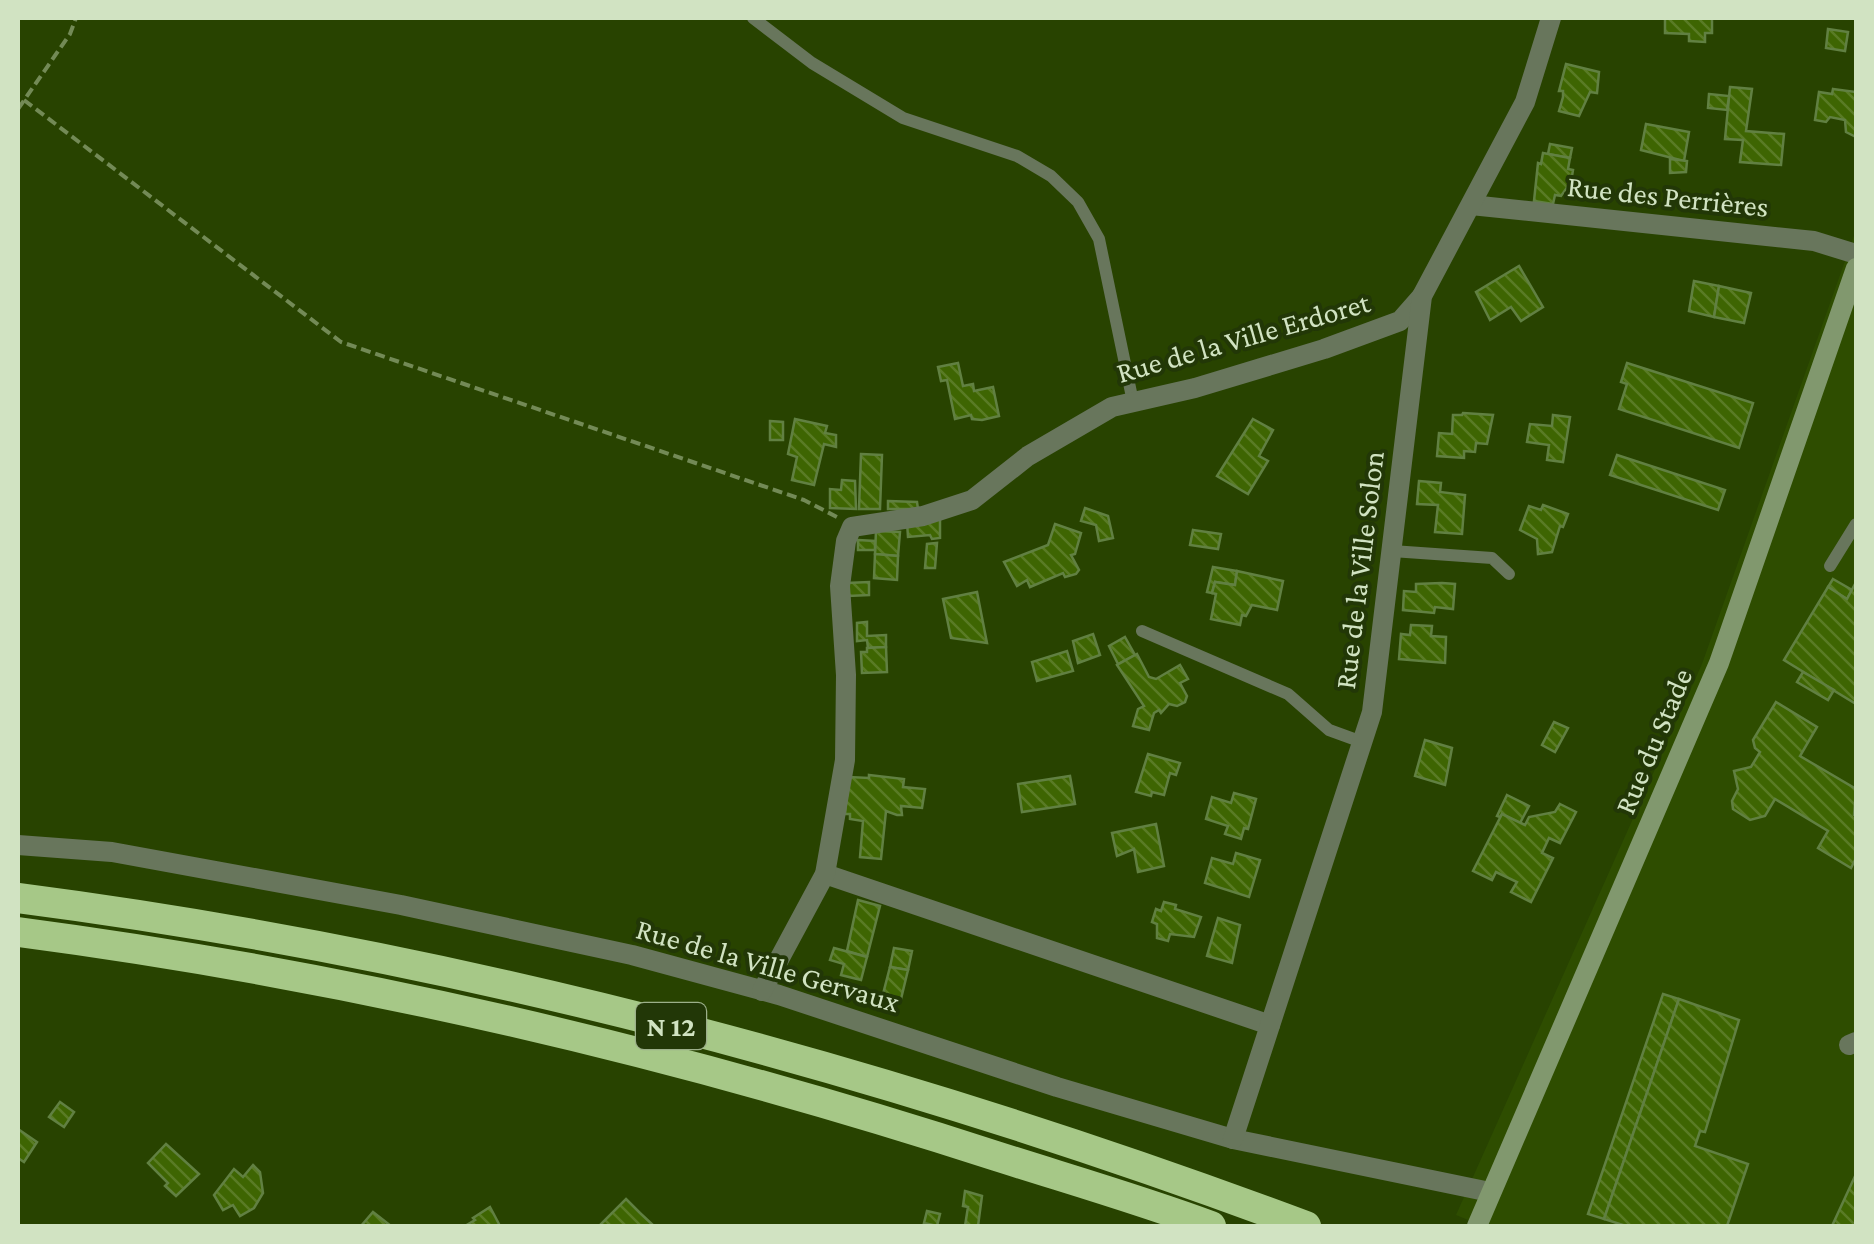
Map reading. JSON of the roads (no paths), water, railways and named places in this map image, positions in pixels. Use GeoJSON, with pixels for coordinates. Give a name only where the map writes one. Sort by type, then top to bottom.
{"type":"FeatureCollection","features":[{"type":"Feature","properties":{"kind":"highway","name":"N 12"},"geometry":{"type":"LineString","coordinates":[[18,898],[334,950],[730,1040],[1089,1150],[1306,1226]]}},
{"type":"Feature","properties":{"kind":"highway","name":"N 12"},"geometry":{"type":"LineString","coordinates":[[18,932],[241,964],[548,1028],[852,1109],[1212,1226]]}},
{"type":"Feature","properties":{"kind":"main road","name":"Rue du Stade"},"geometry":{"type":"LineString","coordinates":[[1484,1209],[1720,662],[1856,268]]}},
{"type":"Feature","properties":{"kind":"street","name":"Rue de la Ville Solon"},"geometry":{"type":"LineString","coordinates":[[1234,1138],[1372,712],[1422,296],[1525,102],[1551,18]]}},
{"type":"Feature","properties":{"kind":"street","name":"Rue des Perrières"},"geometry":{"type":"LineString","coordinates":[[1471,206],[1814,241],[1856,254]]}},
{"type":"Feature","properties":{"kind":"street","name":"Rue de la Ville Erdoret"},"geometry":{"type":"LineString","coordinates":[[826,874],[844,760],[846,676],[840,586],[852,526],[923,516],[972,500],[1028,456],[1112,407],[1290,360],[1400,321],[1422,296]]}},
{"type":"Feature","properties":{"kind":"street","name":"Rue de la Ville Gervaux"},"geometry":{"type":"LineString","coordinates":[[18,845],[112,852],[401,905],[632,955],[762,990],[1057,1087],[1484,1209]]}},
{"type":"Feature","properties":{"kind":"street"},"geometry":{"type":"LineString","coordinates":[[762,990],[826,874],[1270,1025]]}},
{"type":"Feature","properties":{"kind":"lane"},"geometry":{"type":"LineString","coordinates":[[753,18],[812,63],[903,118],[1018,156],[1050,176],[1078,202],[1099,240],[1133,402]]}},
{"type":"Feature","properties":{"kind":"lane"},"geometry":{"type":"LineString","coordinates":[[1830,566],[1856,524]]}},
{"type":"Feature","properties":{"kind":"lane"},"geometry":{"type":"LineString","coordinates":[[1392,550],[1492,558],[1508,574]]}},
{"type":"Feature","properties":{"kind":"lane"},"geometry":{"type":"LineString","coordinates":[[1142,631],[1288,694],[1329,730],[1362,742]]}}]}
